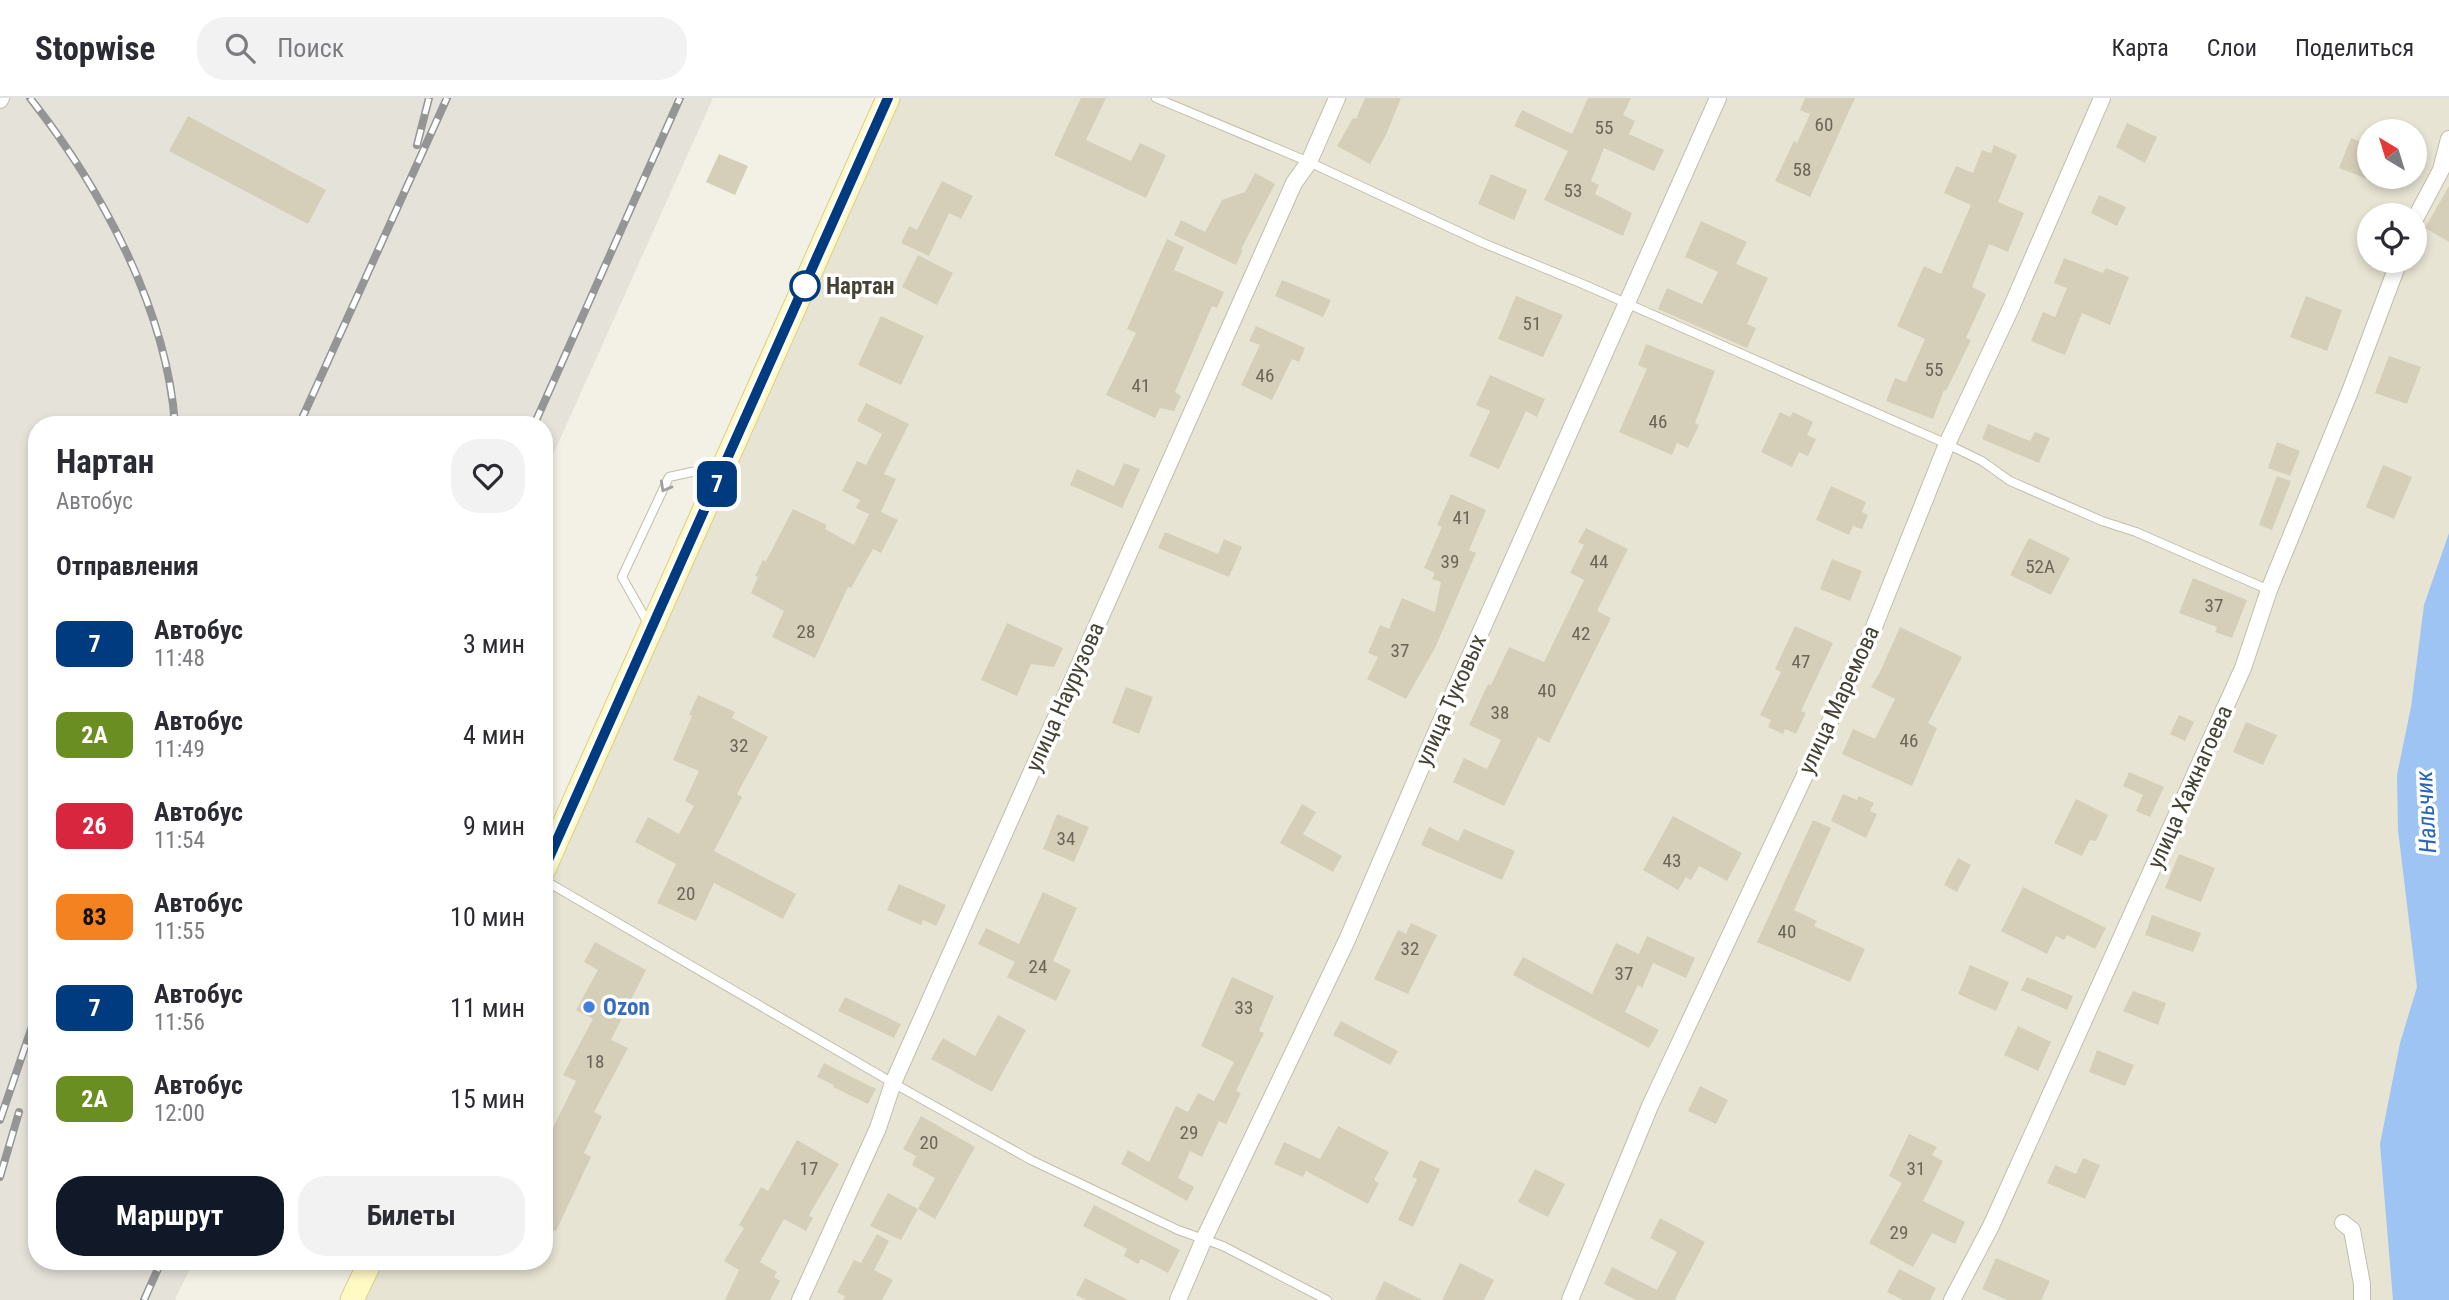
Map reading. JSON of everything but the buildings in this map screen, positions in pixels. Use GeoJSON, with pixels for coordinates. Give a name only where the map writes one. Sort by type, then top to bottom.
{"type":"FeatureCollection","features":[{"type":"Feature","properties":{"kind":"main road"},"geometry":{"type":"LineString","coordinates":[[553,849],[888,98]]}},
{"type":"Feature","properties":{"kind":"main road"},"geometry":{"type":"LineString","coordinates":[[352,1300],[366,1270]]}},
{"type":"Feature","properties":{"kind":"street","name":"улица Наурузова"},"geometry":{"type":"LineString","coordinates":[[800,1300],[877,1128],[893,1083],[1288,195],[1309,162],[1337,98]]}},
{"type":"Feature","properties":{"kind":"street","name":"улица Туковых"},"geometry":{"type":"LineString","coordinates":[[1178,1300],[1347,940],[1438,728],[1718,98]]}},
{"type":"Feature","properties":{"kind":"street","name":"улица Маремова"},"geometry":{"type":"LineString","coordinates":[[1570,1300],[1650,1107],[1872,632],[1947,444],[2011,308],[2102,98]]}},
{"type":"Feature","properties":{"kind":"street"},"geometry":{"type":"LineString","coordinates":[[2423,203],[2441,170],[2449,139]]}},
{"type":"Feature","properties":{"kind":"street","name":"улица Хажнагоева"},"geometry":{"type":"LineString","coordinates":[[1952,1300],[1991,1226],[2243,668],[2269,590],[2349,394],[2394,273]]}},
{"type":"Feature","properties":{"kind":"street"},"geometry":{"type":"LineString","coordinates":[[2343,1223],[2351,1230],[2362,1284],[2362,1300]]}},
{"type":"Feature","properties":{"kind":"lane"},"geometry":{"type":"LineString","coordinates":[[1156,98],[1309,162],[1483,243],[1947,444],[1982,461],[2010,481],[2269,590]]}},
{"type":"Feature","properties":{"kind":"lane"},"geometry":{"type":"LineString","coordinates":[[652,630],[622,577],[669,477],[726,465]]}},
{"type":"Feature","properties":{"kind":"lane"},"geometry":{"type":"LineString","coordinates":[[553,885],[1031,1160],[1178,1230],[1223,1246],[1327,1300]]}},
{"type":"Feature","properties":{"kind":"shaded area"},"geometry":{"type":"Polygon","coordinates":[[[0,98],[713,98],[553,455],[553,416],[28,416],[28,1270],[189,1270],[175,1300],[0,1300],[0,98]]]}},
{"type":"Feature","properties":{"kind":"shaded area"},"geometry":{"type":"Polygon","coordinates":[[[888,98],[2449,98],[2449,1300],[352,1300],[366,1270],[553,1270],[553,849],[888,98]]]}},
{"type":"Feature","properties":{"kind":"water","name":"Нальчик"},"geometry":{"type":"Polygon","coordinates":[[[2449,533],[2449,1300],[2393,1300],[2380,1144],[2400,1043],[2417,987],[2398,830],[2397,775],[2411,707],[2424,605],[2449,533]]]}},
{"type":"Feature","properties":{"kind":"railway"},"geometry":{"type":"LineString","coordinates":[[30,98],[81,171],[126,252],[159,338],[174,416]]}},
{"type":"Feature","properties":{"kind":"railway"},"geometry":{"type":"LineString","coordinates":[[417,145],[429,98]]}},
{"type":"Feature","properties":{"kind":"railway"},"geometry":{"type":"LineString","coordinates":[[303,416],[447,98]]}},
{"type":"Feature","properties":{"kind":"railway"},"geometry":{"type":"LineString","coordinates":[[538,416],[680,98]]}},
{"type":"Feature","properties":{"kind":"railway"},"geometry":{"type":"LineString","coordinates":[[0,1120],[28,1038]]}},
{"type":"Feature","properties":{"kind":"railway"},"geometry":{"type":"LineString","coordinates":[[0,1177],[19,1112]]}},
{"type":"Feature","properties":{"kind":"railway"},"geometry":{"type":"LineString","coordinates":[[144,1300],[157,1270]]}},
{"type":"Feature","properties":{"kind":"bus line","name":"7"},"geometry":{"type":"LineString","coordinates":[[553,849],[888,98]]}},
{"type":"Feature","properties":{"kind":"place","name":"Нартан"},"geometry":{"type":"Point","coordinates":[805,286]}},
{"type":"Feature","properties":{"kind":"place","name":"Ozon"},"geometry":{"type":"Point","coordinates":[589,1007]}}]}
